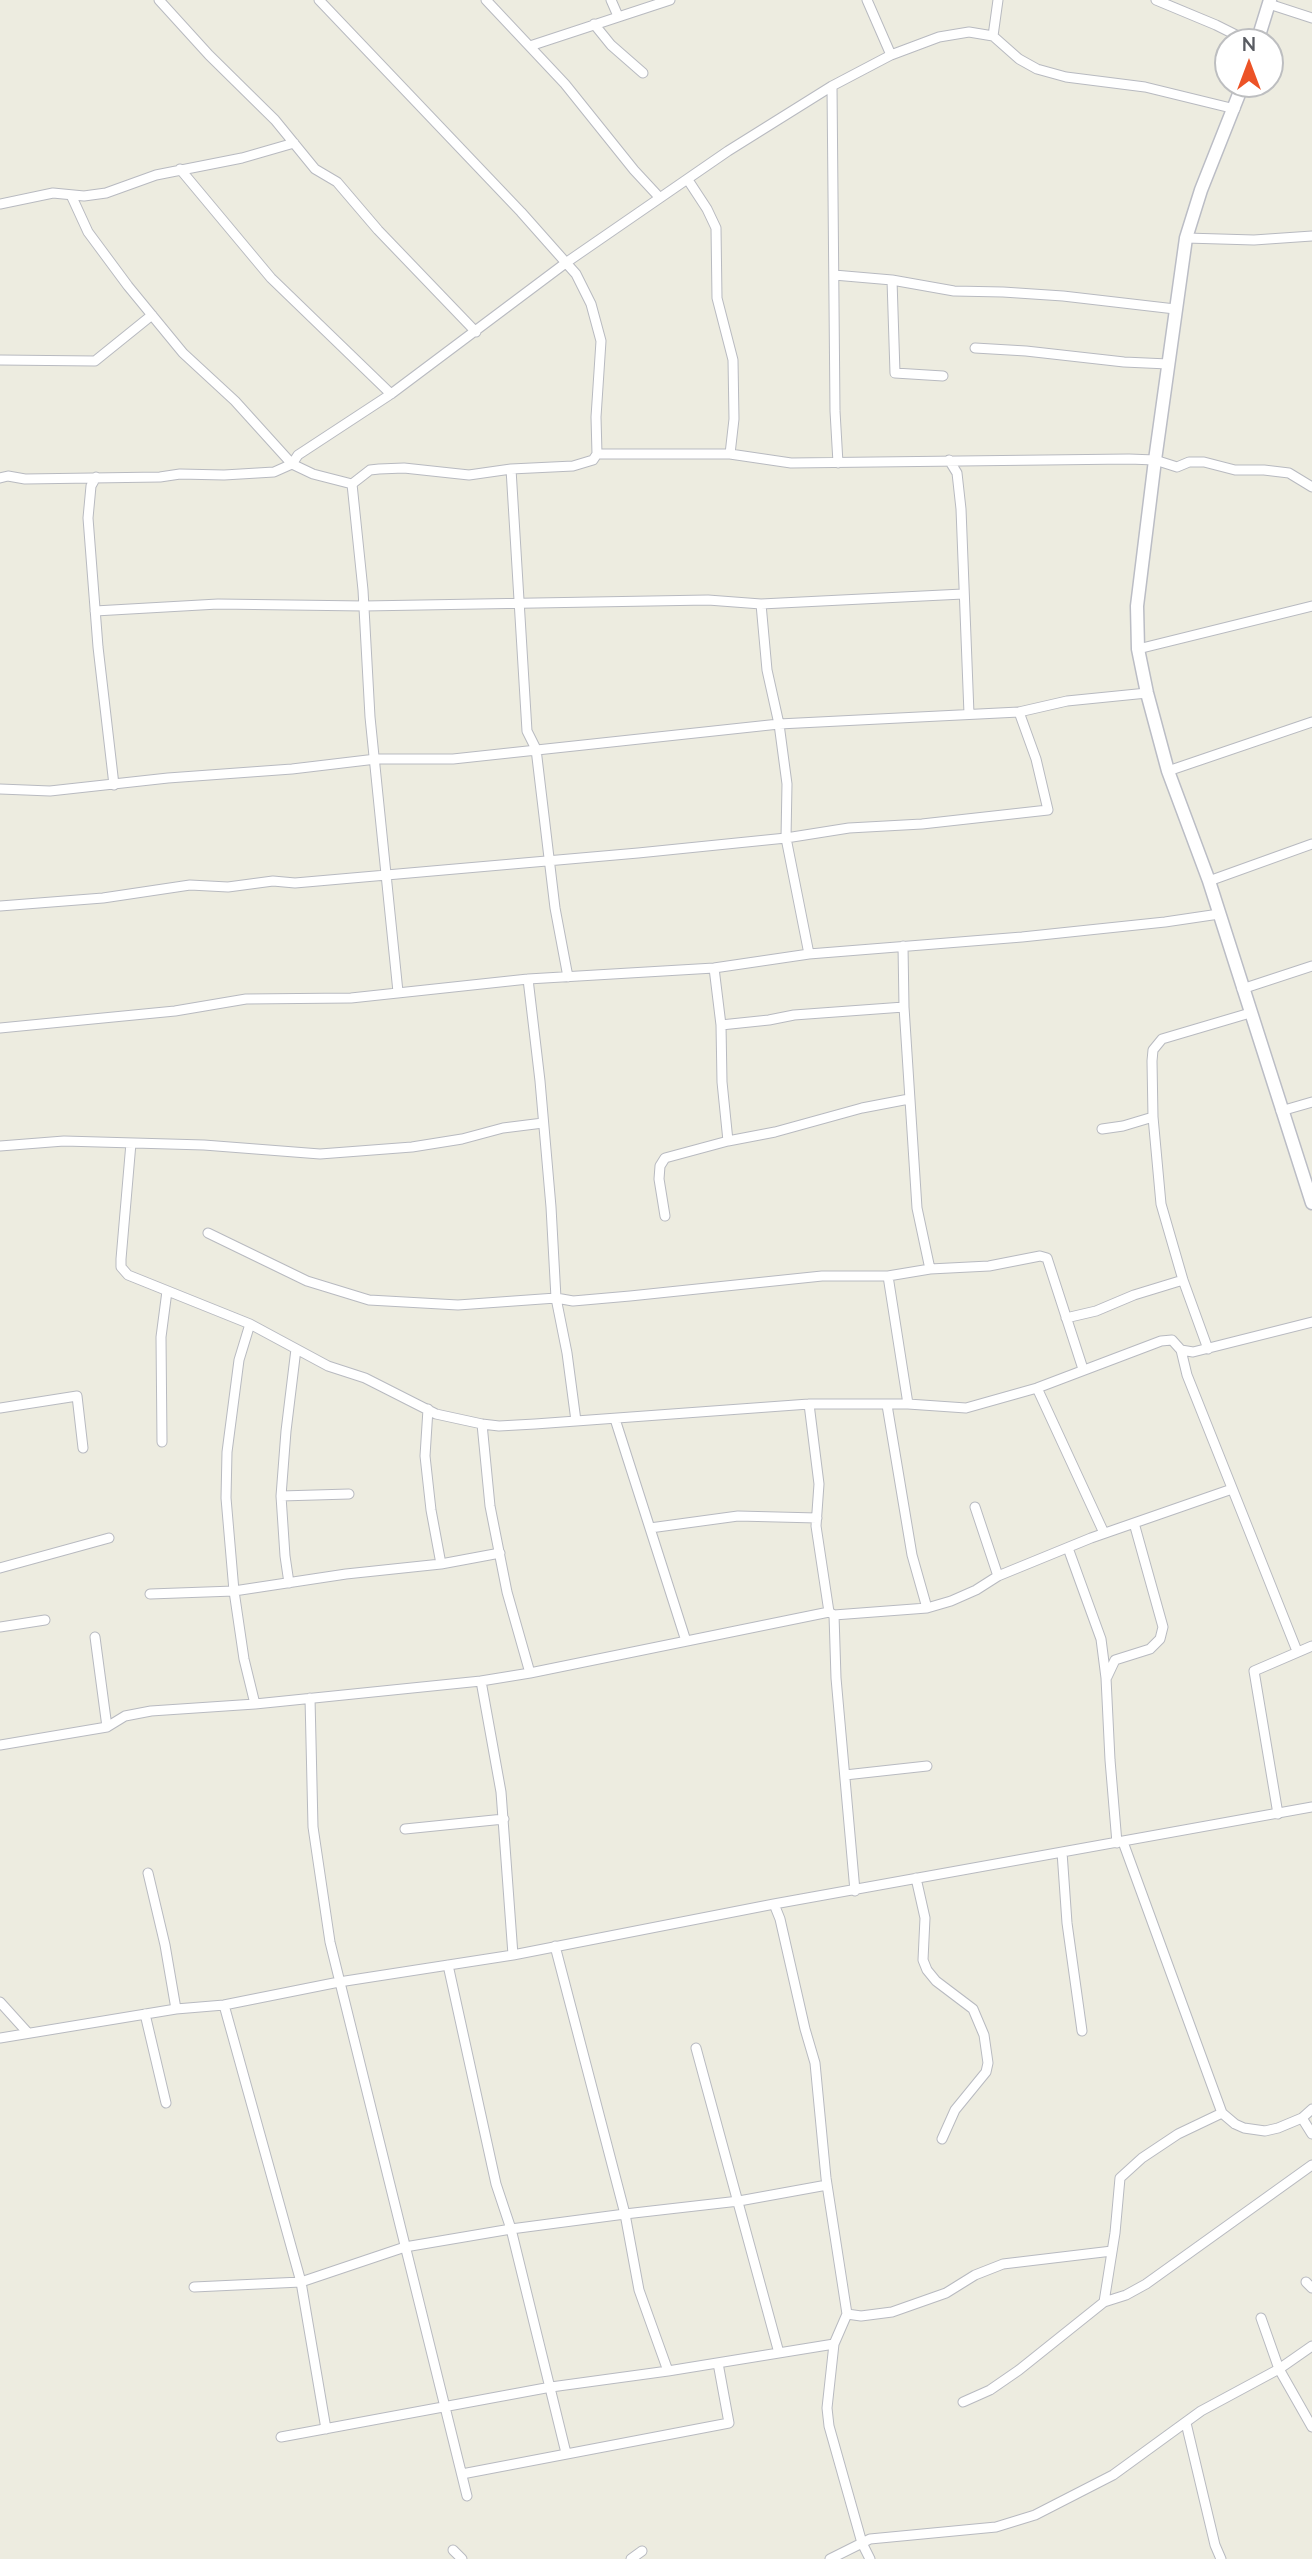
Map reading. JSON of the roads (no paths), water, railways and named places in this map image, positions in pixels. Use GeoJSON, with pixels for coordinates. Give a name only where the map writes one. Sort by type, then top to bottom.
{"type":"FeatureCollection","features":[{"type":"Feature","properties":{"kind":"street"},"geometry":{"type":"LineString","coordinates":[[159,0],[209,55],[275,120],[315,169],[337,182],[378,230],[476,332]]}},
{"type":"Feature","properties":{"kind":"street"},"geometry":{"type":"LineString","coordinates":[[319,0],[567,262],[591,304],[601,341],[596,417],[597,454],[593,460],[573,466],[512,469],[469,475],[379,468],[352,484]]}},
{"type":"Feature","properties":{"kind":"street"},"geometry":{"type":"LineString","coordinates":[[486,0],[565,84],[660,198]]}},
{"type":"Feature","properties":{"kind":"street"},"geometry":{"type":"LineString","coordinates":[[611,0],[618,16]]}},
{"type":"Feature","properties":{"kind":"street"},"geometry":{"type":"LineString","coordinates":[[530,46],[670,0]]}},
{"type":"Feature","properties":{"kind":"street"},"geometry":{"type":"LineString","coordinates":[[867,0],[891,55]]}},
{"type":"Feature","properties":{"kind":"street"},"geometry":{"type":"LineString","coordinates":[[993,36],[998,0]]}},
{"type":"Feature","properties":{"kind":"street"},"geometry":{"type":"LineString","coordinates":[[1156,0],[1222,28]]}},
{"type":"Feature","properties":{"kind":"street"},"geometry":{"type":"LineString","coordinates":[[1262,28],[1270,2],[1312,18]]}},
{"type":"Feature","properties":{"kind":"street"},"geometry":{"type":"LineString","coordinates":[[594,24],[611,45],[643,73]]}},
{"type":"Feature","properties":{"kind":"street"},"geometry":{"type":"LineString","coordinates":[[0,478],[274,472],[292,464],[298,455],[391,394],[567,262],[740,144],[832,86],[891,55],[939,37],[969,32],[993,36],[1019,59],[1037,69],[1066,76],[1145,87],[1235,109]]}},
{"type":"Feature","properties":{"kind":"street"},"geometry":{"type":"LineString","coordinates":[[832,86],[835,411],[838,463]]}},
{"type":"Feature","properties":{"kind":"street"},"geometry":{"type":"LineString","coordinates":[[1239,98],[1201,190],[1186,238],[1137,606],[1138,649],[1168,771],[1209,881],[1312,1203]]}},
{"type":"Feature","properties":{"kind":"street"},"geometry":{"type":"LineString","coordinates":[[0,204],[52,193],[84,196],[106,193],[180,169],[242,158],[293,143]]}},
{"type":"Feature","properties":{"kind":"street"},"geometry":{"type":"LineString","coordinates":[[180,169],[271,278],[391,394]]}},
{"type":"Feature","properties":{"kind":"street"},"geometry":{"type":"LineString","coordinates":[[688,180],[716,228],[718,298],[733,360],[734,419],[730,454]]}},
{"type":"Feature","properties":{"kind":"street"},"geometry":{"type":"LineString","coordinates":[[71,195],[88,232],[183,353],[235,401],[292,464],[313,474],[352,484]]}},
{"type":"Feature","properties":{"kind":"street"},"geometry":{"type":"LineString","coordinates":[[1186,238],[1254,240],[1312,236]]}},
{"type":"Feature","properties":{"kind":"street"},"geometry":{"type":"LineString","coordinates":[[834,275],[892,280],[954,291],[1027,293],[1175,309]]}},
{"type":"Feature","properties":{"kind":"street"},"geometry":{"type":"LineString","coordinates":[[892,280],[895,373],[943,376]]}},
{"type":"Feature","properties":{"kind":"street"},"geometry":{"type":"LineString","coordinates":[[0,360],[94,361],[152,315]]}},
{"type":"Feature","properties":{"kind":"street"},"geometry":{"type":"LineString","coordinates":[[975,348],[1168,364]]}},
{"type":"Feature","properties":{"kind":"street"},"geometry":{"type":"LineString","coordinates":[[597,454],[730,454],[791,463],[1155,460],[1172,467],[1197,461],[1235,471],[1280,471],[1296,476],[1312,487]]}},
{"type":"Feature","properties":{"kind":"street"},"geometry":{"type":"LineString","coordinates":[[949,460],[957,473]]}},
{"type":"Feature","properties":{"kind":"street"},"geometry":{"type":"LineString","coordinates":[[963,460],[957,473],[969,714]]}},
{"type":"Feature","properties":{"kind":"street"},"geometry":{"type":"LineString","coordinates":[[512,469],[527,731],[536,749],[555,908],[568,977]]}},
{"type":"Feature","properties":{"kind":"street"},"geometry":{"type":"LineString","coordinates":[[96,477],[91,486],[88,518],[114,785]]}},
{"type":"Feature","properties":{"kind":"street"},"geometry":{"type":"LineString","coordinates":[[352,484],[364,606],[370,716],[398,992]]}},
{"type":"Feature","properties":{"kind":"street"},"geometry":{"type":"LineString","coordinates":[[96,611],[218,604],[364,606],[708,600],[761,604],[963,594]]}},
{"type":"Feature","properties":{"kind":"street"},"geometry":{"type":"LineString","coordinates":[[761,604],[766,670],[779,724],[787,784],[786,838],[808,954]]}},
{"type":"Feature","properties":{"kind":"street"},"geometry":{"type":"LineString","coordinates":[[1138,649],[1312,606]]}},
{"type":"Feature","properties":{"kind":"street"},"geometry":{"type":"LineString","coordinates":[[0,788],[50,791],[376,759],[453,759],[779,724],[1019,712],[1067,701],[1147,693]]}},
{"type":"Feature","properties":{"kind":"street"},"geometry":{"type":"LineString","coordinates":[[0,906],[103,898],[190,885],[229,887],[263,882],[295,883],[386,875],[786,838],[849,828],[922,824],[1048,810],[1036,759],[1019,712]]}},
{"type":"Feature","properties":{"kind":"street"},"geometry":{"type":"LineString","coordinates":[[1168,771],[1312,722]]}},
{"type":"Feature","properties":{"kind":"street"},"geometry":{"type":"LineString","coordinates":[[1209,881],[1312,844]]}},
{"type":"Feature","properties":{"kind":"street"},"geometry":{"type":"LineString","coordinates":[[0,1028],[175,1011],[246,999],[351,998],[528,979],[714,968],[808,954],[1022,937],[1219,914]]}},
{"type":"Feature","properties":{"kind":"street"},"geometry":{"type":"LineString","coordinates":[[903,946],[904,1007],[917,1208],[930,1269]]}},
{"type":"Feature","properties":{"kind":"street"},"geometry":{"type":"LineString","coordinates":[[1242,989],[1312,965]]}},
{"type":"Feature","properties":{"kind":"street"},"geometry":{"type":"LineString","coordinates":[[714,968],[728,1141]]}},
{"type":"Feature","properties":{"kind":"street"},"geometry":{"type":"LineString","coordinates":[[528,979],[551,1207],[556,1298],[576,1421]]}},
{"type":"Feature","properties":{"kind":"street"},"geometry":{"type":"LineString","coordinates":[[720,1025],[794,1015],[904,1007]]}},
{"type":"Feature","properties":{"kind":"street"},"geometry":{"type":"LineString","coordinates":[[1208,1349],[1182,1280],[1161,1204],[1153,1117],[1152,1061],[1157,1043],[1162,1039],[1250,1013]]}},
{"type":"Feature","properties":{"kind":"street"},"geometry":{"type":"LineString","coordinates":[[664,1216],[660,1166],[665,1158],[862,1108],[909,1099]]}},
{"type":"Feature","properties":{"kind":"street"},"geometry":{"type":"LineString","coordinates":[[1281,1111],[1312,1102]]}},
{"type":"Feature","properties":{"kind":"street"},"geometry":{"type":"LineString","coordinates":[[1101,1129],[1153,1117]]}},
{"type":"Feature","properties":{"kind":"street"},"geometry":{"type":"LineString","coordinates":[[0,1146],[32,1142],[131,1143],[256,1148],[320,1154],[412,1147],[462,1139],[503,1128],[543,1123]]}},
{"type":"Feature","properties":{"kind":"street"},"geometry":{"type":"LineString","coordinates":[[131,1143],[121,1267],[128,1275],[250,1324],[328,1366],[365,1378],[436,1414],[482,1424],[499,1426],[615,1419],[810,1404],[908,1404],[966,1408],[1037,1388],[1161,1341],[1172,1340],[1181,1350],[1187,1376],[1297,1650]]}},
{"type":"Feature","properties":{"kind":"street"},"geometry":{"type":"LineString","coordinates":[[208,1233],[307,1281],[369,1300],[458,1305],[556,1298],[572,1301],[822,1276],[888,1276],[930,1269],[989,1266],[1041,1256],[1047,1258],[1083,1369]]}},
{"type":"Feature","properties":{"kind":"street"},"geometry":{"type":"LineString","coordinates":[[888,1276],[908,1404]]}},
{"type":"Feature","properties":{"kind":"street"},"geometry":{"type":"LineString","coordinates":[[1066,1318],[1096,1311],[1182,1280]]}},
{"type":"Feature","properties":{"kind":"street"},"geometry":{"type":"LineString","coordinates":[[162,1442],[161,1337],[167,1292]]}},
{"type":"Feature","properties":{"kind":"street"},"geometry":{"type":"LineString","coordinates":[[1181,1350],[1193,1352],[1208,1349],[1312,1322]]}},
{"type":"Feature","properties":{"kind":"street"},"geometry":{"type":"LineString","coordinates":[[250,1324],[239,1360],[227,1452],[226,1498],[234,1591],[244,1659],[255,1704]]}},
{"type":"Feature","properties":{"kind":"street"},"geometry":{"type":"LineString","coordinates":[[289,1583],[281,1496],[296,1349]]}},
{"type":"Feature","properties":{"kind":"street"},"geometry":{"type":"LineString","coordinates":[[1037,1388],[1104,1534]]}},
{"type":"Feature","properties":{"kind":"street"},"geometry":{"type":"LineString","coordinates":[[0,1408],[77,1396],[83,1448]]}},
{"type":"Feature","properties":{"kind":"street"},"geometry":{"type":"LineString","coordinates":[[810,1404],[818,1484],[817,1518],[832,1614],[855,1891]]}},
{"type":"Feature","properties":{"kind":"street"},"geometry":{"type":"LineString","coordinates":[[887,1405],[912,1555],[928,1608]]}},
{"type":"Feature","properties":{"kind":"street"},"geometry":{"type":"LineString","coordinates":[[428,1409],[425,1456],[441,1564]]}},
{"type":"Feature","properties":{"kind":"street"},"geometry":{"type":"LineString","coordinates":[[615,1419],[686,1641]]}},
{"type":"Feature","properties":{"kind":"street"},"geometry":{"type":"LineString","coordinates":[[482,1424],[490,1506],[507,1592],[530,1673]]}},
{"type":"Feature","properties":{"kind":"street"},"geometry":{"type":"LineString","coordinates":[[0,1745],[107,1727],[125,1716],[151,1711],[255,1704],[481,1681],[832,1614],[928,1608],[976,1590],[998,1576],[1068,1548],[1232,1489]]}},
{"type":"Feature","properties":{"kind":"street"},"geometry":{"type":"LineString","coordinates":[[281,1496],[349,1494]]}},
{"type":"Feature","properties":{"kind":"street"},"geometry":{"type":"LineString","coordinates":[[975,1507],[998,1576]]}},
{"type":"Feature","properties":{"kind":"street"},"geometry":{"type":"LineString","coordinates":[[649,1528],[738,1516],[817,1518]]}},
{"type":"Feature","properties":{"kind":"street"},"geometry":{"type":"LineString","coordinates":[[1106,1678],[1115,1660],[1150,1648],[1160,1639],[1163,1627],[1135,1523]]}},
{"type":"Feature","properties":{"kind":"street"},"geometry":{"type":"LineString","coordinates":[[0,1568],[109,1538]]}},
{"type":"Feature","properties":{"kind":"street"},"geometry":{"type":"LineString","coordinates":[[1068,1548],[1101,1639],[1110,1760],[1120,1842],[1222,2113],[1235,2124],[1255,2130],[1278,2129],[1302,2118],[1312,2109]]}},
{"type":"Feature","properties":{"kind":"street"},"geometry":{"type":"LineString","coordinates":[[150,1594],[234,1591],[441,1564],[500,1553]]}},
{"type":"Feature","properties":{"kind":"street"},"geometry":{"type":"LineString","coordinates":[[0,1627],[45,1620]]}},
{"type":"Feature","properties":{"kind":"street"},"geometry":{"type":"LineString","coordinates":[[96,1637],[107,1727]]}},
{"type":"Feature","properties":{"kind":"street"},"geometry":{"type":"LineString","coordinates":[[1278,1814],[1254,1671],[1297,1650],[1312,1646]]}},
{"type":"Feature","properties":{"kind":"street"},"geometry":{"type":"LineString","coordinates":[[481,1681],[504,1819],[513,1955]]}},
{"type":"Feature","properties":{"kind":"street"},"geometry":{"type":"LineString","coordinates":[[310,1698],[313,1827],[330,1942],[467,2496]]}},
{"type":"Feature","properties":{"kind":"street"},"geometry":{"type":"LineString","coordinates":[[845,1775],[926,1766]]}},
{"type":"Feature","properties":{"kind":"street"},"geometry":{"type":"LineString","coordinates":[[0,2038],[176,2009],[224,2005],[339,1982],[513,1955],[774,1904],[1312,1807]]}},
{"type":"Feature","properties":{"kind":"street"},"geometry":{"type":"LineString","coordinates":[[405,1829],[504,1819]]}},
{"type":"Feature","properties":{"kind":"street"},"geometry":{"type":"LineString","coordinates":[[1062,1852],[1067,1923],[1082,2031]]}},
{"type":"Feature","properties":{"kind":"street"},"geometry":{"type":"LineString","coordinates":[[148,1873],[165,1945],[176,2009]]}},
{"type":"Feature","properties":{"kind":"street"},"geometry":{"type":"LineString","coordinates":[[916,1878],[925,1918],[923,1960],[936,1981],[972,2009],[984,2035],[988,2063],[986,2072],[955,2110],[942,2138]]}},
{"type":"Feature","properties":{"kind":"street"},"geometry":{"type":"LineString","coordinates":[[774,1904],[815,2063],[827,2185],[847,2314],[834,2344],[827,2408],[829,2426],[862,2543],[870,2559]]}},
{"type":"Feature","properties":{"kind":"street"},"geometry":{"type":"LineString","coordinates":[[555,1946],[625,2214],[639,2290],[668,2371]]}},
{"type":"Feature","properties":{"kind":"street"},"geometry":{"type":"LineString","coordinates":[[447,1965],[496,2184],[512,2229],[566,2453]]}},
{"type":"Feature","properties":{"kind":"street"},"geometry":{"type":"LineString","coordinates":[[0,2002],[27,2033]]}},
{"type":"Feature","properties":{"kind":"street"},"geometry":{"type":"LineString","coordinates":[[224,2005],[301,2282],[327,2429]]}},
{"type":"Feature","properties":{"kind":"street"},"geometry":{"type":"LineString","coordinates":[[145,2014],[166,2103]]}},
{"type":"Feature","properties":{"kind":"street"},"geometry":{"type":"LineString","coordinates":[[696,2048],[779,2353]]}},
{"type":"Feature","properties":{"kind":"street"},"geometry":{"type":"LineString","coordinates":[[1104,2302],[1120,2178],[1125,2171],[1178,2134],[1222,2113]]}},
{"type":"Feature","properties":{"kind":"street"},"geometry":{"type":"LineString","coordinates":[[1302,2118],[1312,2134]]}},
{"type":"Feature","properties":{"kind":"street"},"geometry":{"type":"LineString","coordinates":[[963,2402],[990,2390],[1104,2302],[1126,2295],[1146,2284],[1312,2165]]}},
{"type":"Feature","properties":{"kind":"street"},"geometry":{"type":"LineString","coordinates":[[194,2287],[301,2282],[405,2247],[512,2229],[739,2201],[827,2185]]}},
{"type":"Feature","properties":{"kind":"street"},"geometry":{"type":"LineString","coordinates":[[847,2314],[862,2316],[892,2312],[946,2293],[975,2275],[1003,2264],[1112,2251]]}},
{"type":"Feature","properties":{"kind":"street"},"geometry":{"type":"LineString","coordinates":[[1261,2318],[1279,2369],[1312,2427]]}},
{"type":"Feature","properties":{"kind":"street"},"geometry":{"type":"LineString","coordinates":[[281,2437],[551,2387],[834,2344]]}},
{"type":"Feature","properties":{"kind":"street"},"geometry":{"type":"LineString","coordinates":[[830,2559],[870,2539],[1017,2522],[1075,2496],[1113,2475],[1201,2411],[1279,2369],[1312,2346]]}},
{"type":"Feature","properties":{"kind":"street"},"geometry":{"type":"LineString","coordinates":[[462,2474],[729,2423],[718,2363]]}},
{"type":"Feature","properties":{"kind":"street"},"geometry":{"type":"LineString","coordinates":[[1186,2423],[1221,2559]]}},
{"type":"Feature","properties":{"kind":"street"},"geometry":{"type":"LineString","coordinates":[[453,2550],[462,2559]]}},
{"type":"Feature","properties":{"kind":"street"},"geometry":{"type":"LineString","coordinates":[[631,2559],[642,2551]]}}]}
